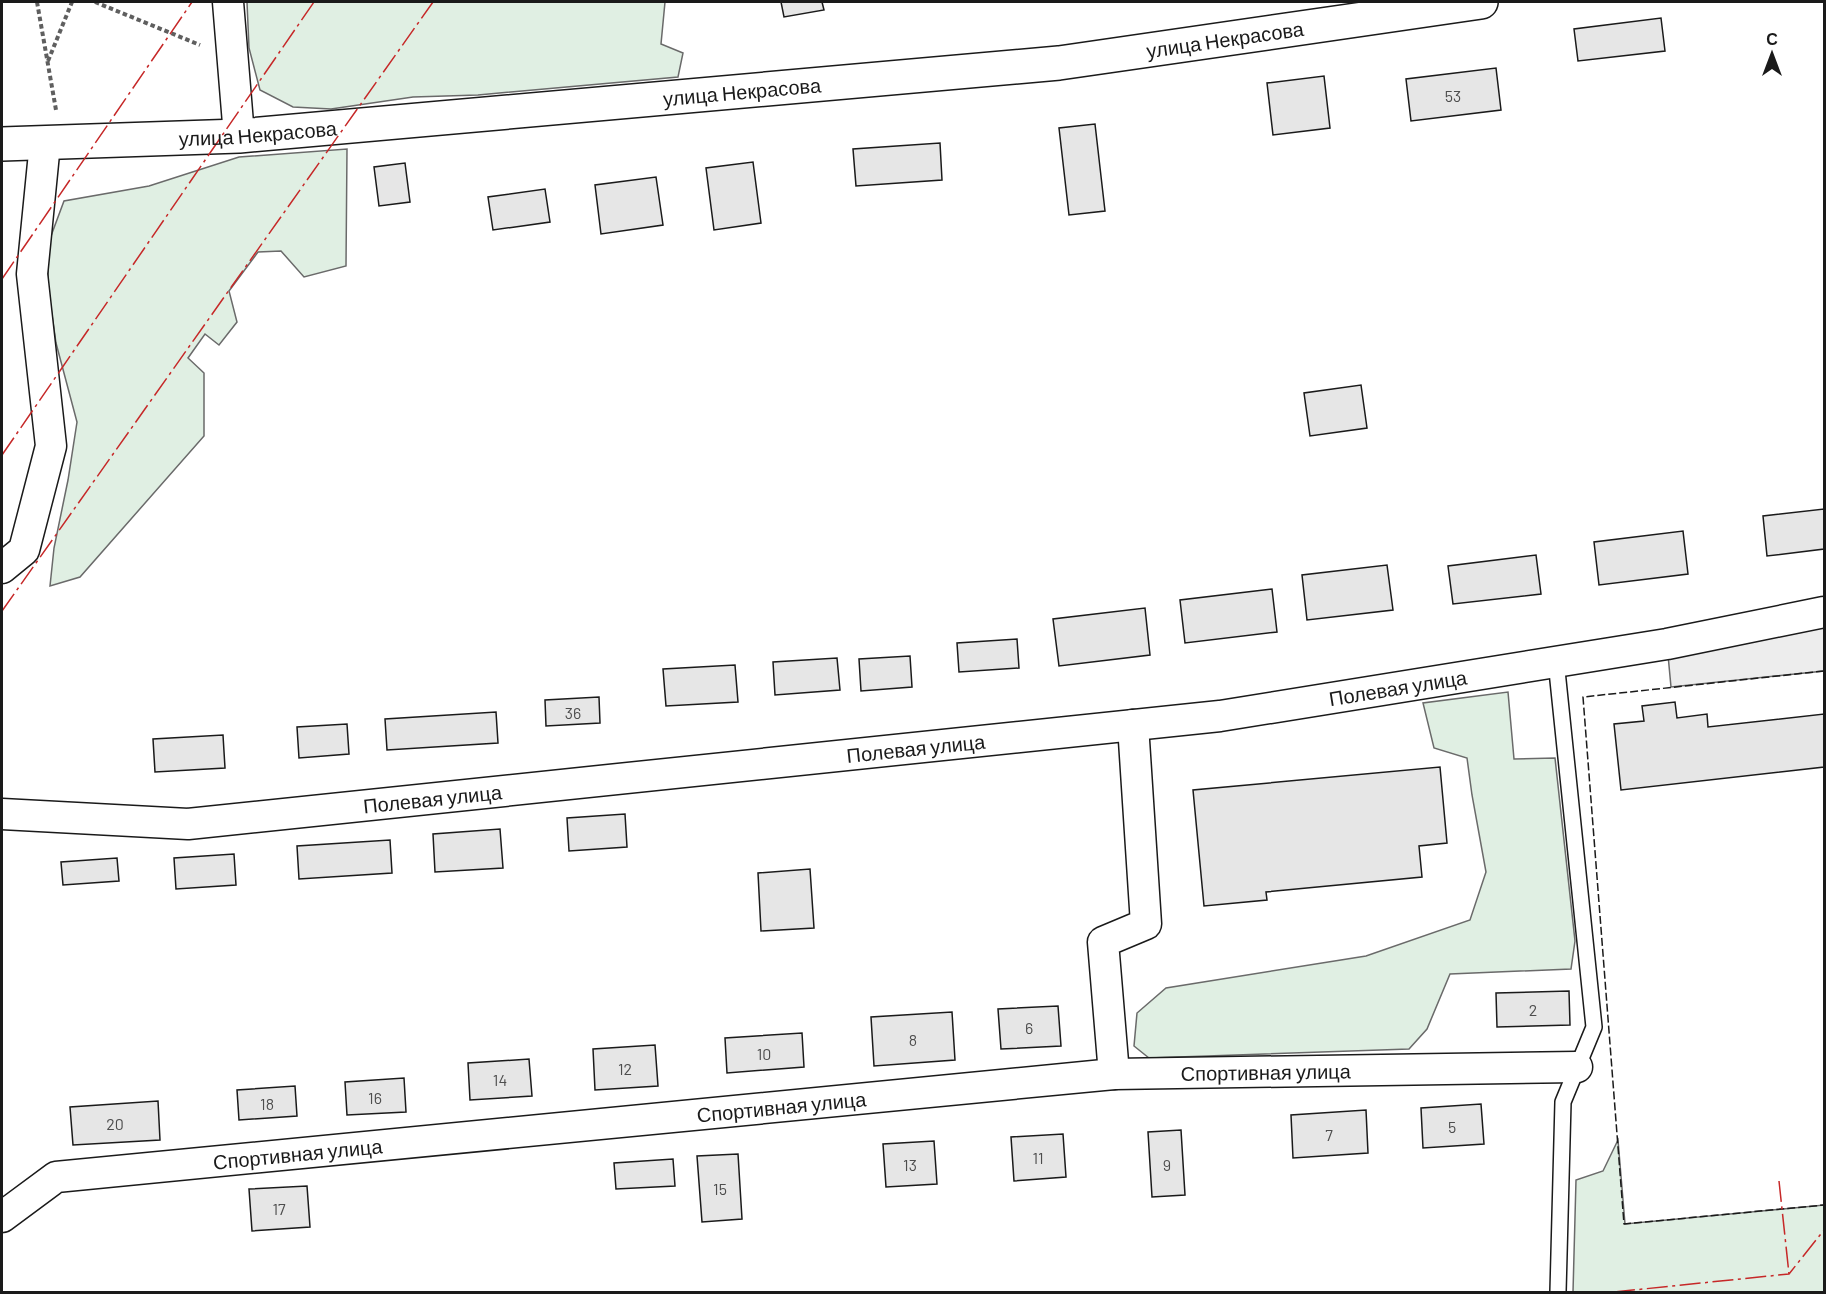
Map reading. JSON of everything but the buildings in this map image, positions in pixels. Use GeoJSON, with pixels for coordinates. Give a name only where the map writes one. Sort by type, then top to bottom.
{"type":"FeatureCollection","features":[{"type":"Feature","properties":{"kind":"main road","name":"улица Некрасова"},"geometry":{"type":"LineString","coordinates":[[2,144],[239,136],[1059,63],[1481,2]]}},
{"type":"Feature","properties":{"kind":"street"},"geometry":{"type":"LineString","coordinates":[[228,2],[239,136]]}},
{"type":"Feature","properties":{"kind":"street"},"geometry":{"type":"LineString","coordinates":[[2,568],[24,550],[51,446],[32,274],[54,142]]}},
{"type":"Feature","properties":{"kind":"street","name":"Полевая улица"},"geometry":{"type":"LineString","coordinates":[[2,814],[188,824],[1220,716],[1667,644],[1824,612]]}},
{"type":"Feature","properties":{"kind":"street"},"geometry":{"type":"LineString","coordinates":[[1114,1074],[1103,942],[1146,924],[1133,725]]}},
{"type":"Feature","properties":{"kind":"street","name":"Спортивная улица"},"geometry":{"type":"LineString","coordinates":[[2,1217],[56,1177],[1114,1074],[1578,1067]]}},
{"type":"Feature","properties":{"kind":"lane"},"geometry":{"type":"LineString","coordinates":[[1556,661],[1594,1027],[1563,1102],[1558,1293]]}},
{"type":"Feature","properties":{"kind":"path"},"geometry":{"type":"LineString","coordinates":[[37,2],[48,61],[54,142]]}},
{"type":"Feature","properties":{"kind":"path"},"geometry":{"type":"LineString","coordinates":[[48,61],[72,2]]}},
{"type":"Feature","properties":{"kind":"path"},"geometry":{"type":"LineString","coordinates":[[95,2],[233,58]]}},
{"type":"Feature","properties":{"kind":"green space"},"geometry":{"type":"Polygon","coordinates":[[[247,2],[665,2],[661,44],[683,53],[678,77],[478,95],[413,97],[331,109],[293,107],[260,90],[249,48],[247,2]]]}},
{"type":"Feature","properties":{"kind":"green space"},"geometry":{"type":"Polygon","coordinates":[[[347,149],[346,266],[304,277],[281,251],[258,252],[229,291],[237,322],[219,345],[205,334],[188,358],[204,373],[204,436],[80,577],[50,586],[54,548],[77,422],[56,343],[48,287],[48,244],[64,201],[149,186],[239,157],[347,149]]]}},
{"type":"Feature","properties":{"kind":"green space"},"geometry":{"type":"Polygon","coordinates":[[[1508,692],[1514,759],[1555,758],[1575,941],[1571,969],[1450,974],[1427,1029],[1409,1049],[1149,1058],[1134,1046],[1137,1013],[1166,988],[1366,956],[1470,920],[1486,872],[1467,758],[1434,748],[1423,703],[1508,692]]]}},
{"type":"Feature","properties":{"kind":"green space"},"geometry":{"type":"Polygon","coordinates":[[[1618,1140],[1625,1224],[1824,1205],[1824,1292],[1573,1292],[1576,1180],[1603,1171],[1618,1140]]]}},
{"type":"Feature","properties":{"kind":"shaded area"},"geometry":{"type":"Polygon","coordinates":[[[1824,612],[1824,671],[1671,687],[1667,644],[1824,612]]]}},
{"type":"Feature","properties":{"kind":"fence"},"geometry":{"type":"LineString","coordinates":[[1824,671],[1583,697],[1624,1224],[1824,1205]]}},
{"type":"Feature","properties":{"kind":"power"},"geometry":{"type":"LineString","coordinates":[[2,279],[192,2]]}},
{"type":"Feature","properties":{"kind":"power"},"geometry":{"type":"LineString","coordinates":[[2,455],[314,2]]}},
{"type":"Feature","properties":{"kind":"power"},"geometry":{"type":"LineString","coordinates":[[2,611],[433,2]]}},
{"type":"Feature","properties":{"kind":"power"},"geometry":{"type":"LineString","coordinates":[[1779,1181],[1789,1274]]}},
{"type":"Feature","properties":{"kind":"power"},"geometry":{"type":"LineString","coordinates":[[1614,1292],[1789,1274],[1824,1230]]}}]}
